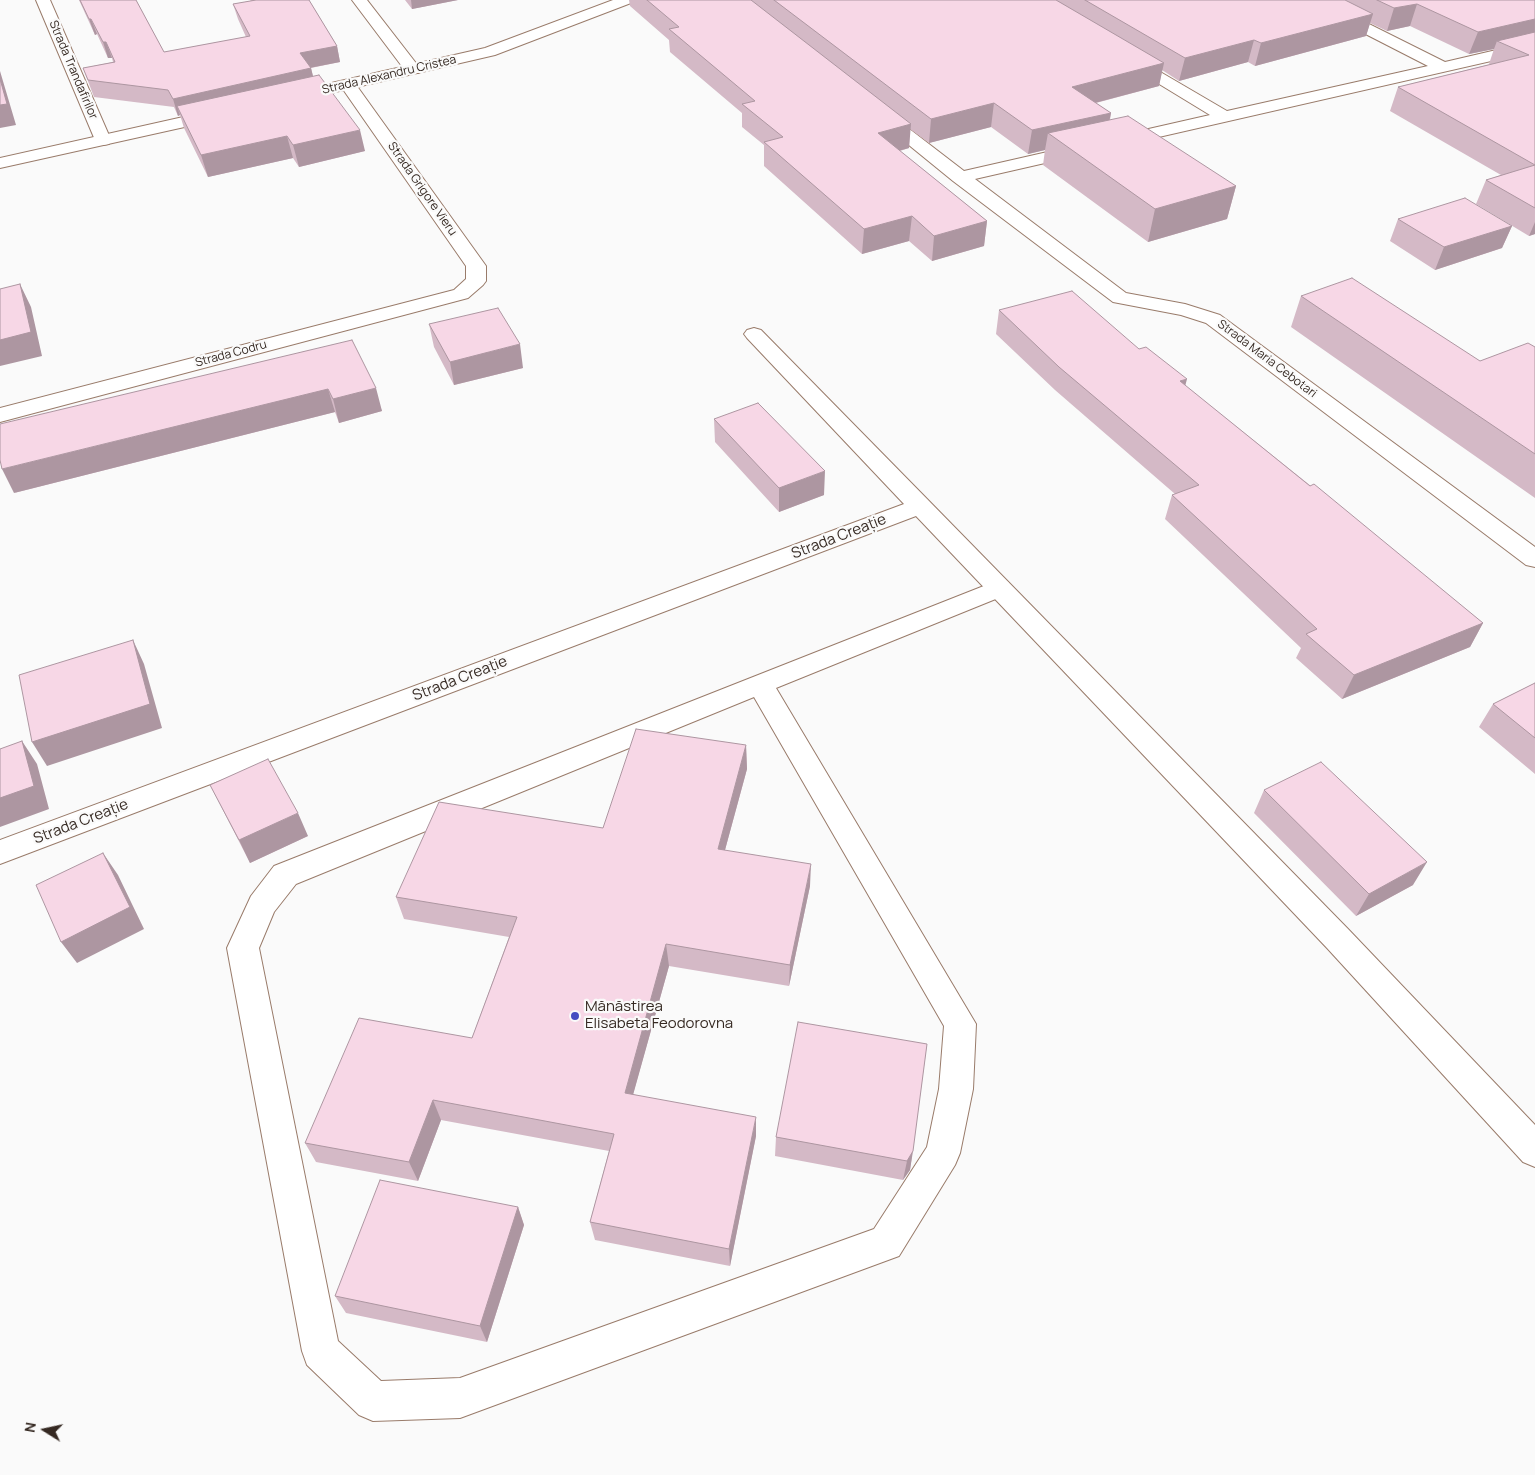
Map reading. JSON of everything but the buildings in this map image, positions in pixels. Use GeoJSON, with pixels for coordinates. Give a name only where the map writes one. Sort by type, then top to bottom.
{"type":"FeatureCollection","features":[{"type":"Feature","properties":{"kind":"street","name":"Strada Trandafirilor"},"geometry":{"type":"LineString","coordinates":[[43,0],[103,140]]}},
{"type":"Feature","properties":{"kind":"street"},"geometry":{"type":"LineString","coordinates":[[359,0],[413,70]]}},
{"type":"Feature","properties":{"kind":"street","name":"Strada Alexandru Cristea"},"geometry":{"type":"LineString","coordinates":[[273,102],[490,52],[626,0]]}},
{"type":"Feature","properties":{"kind":"street"},"geometry":{"type":"LineString","coordinates":[[1310,0],[1442,67]]}},
{"type":"Feature","properties":{"kind":"street"},"geometry":{"type":"LineString","coordinates":[[960,177],[1535,46]]}},
{"type":"Feature","properties":{"kind":"street"},"geometry":{"type":"LineString","coordinates":[[1114,50],[1223,116]]}},
{"type":"Feature","properties":{"kind":"street","name":"Strada Grigore Vieru"},"geometry":{"type":"LineString","coordinates":[[348,85],[476,266],[476,282],[461,294]]}},
{"type":"Feature","properties":{"kind":"street","name":"Strada Maria Cebotari"},"geometry":{"type":"LineString","coordinates":[[866,104],[1120,298],[1186,310],[1213,319],[1535,559]]}},
{"type":"Feature","properties":{"kind":"street"},"geometry":{"type":"LineString","coordinates":[[0,163],[235,110]]}},
{"type":"Feature","properties":{"kind":"street","name":"Strada Codru"},"geometry":{"type":"LineString","coordinates":[[0,415],[461,294]]}},
{"type":"Feature","properties":{"kind":"street"},"geometry":{"type":"LineString","coordinates":[[754,334],[1338,939],[1535,1150]]}},
{"type":"Feature","properties":{"kind":"street","name":"Strada Creație"},"geometry":{"type":"LineString","coordinates":[[0,852],[920,506]]}},
{"type":"Feature","properties":{"kind":"street"},"geometry":{"type":"LineString","coordinates":[[760,684],[960,1024],[956,1089],[943,1153],[886,1244],[460,1398],[372,1401],[320,1350],[243,948],[262,905],[285,875],[760,684],[999,588]]}},
{"type":"Feature","properties":{"kind":"place","name":"Mănăstirea Elisabeta Feodorovna"},"geometry":{"type":"Point","coordinates":[575,1016]}}]}
